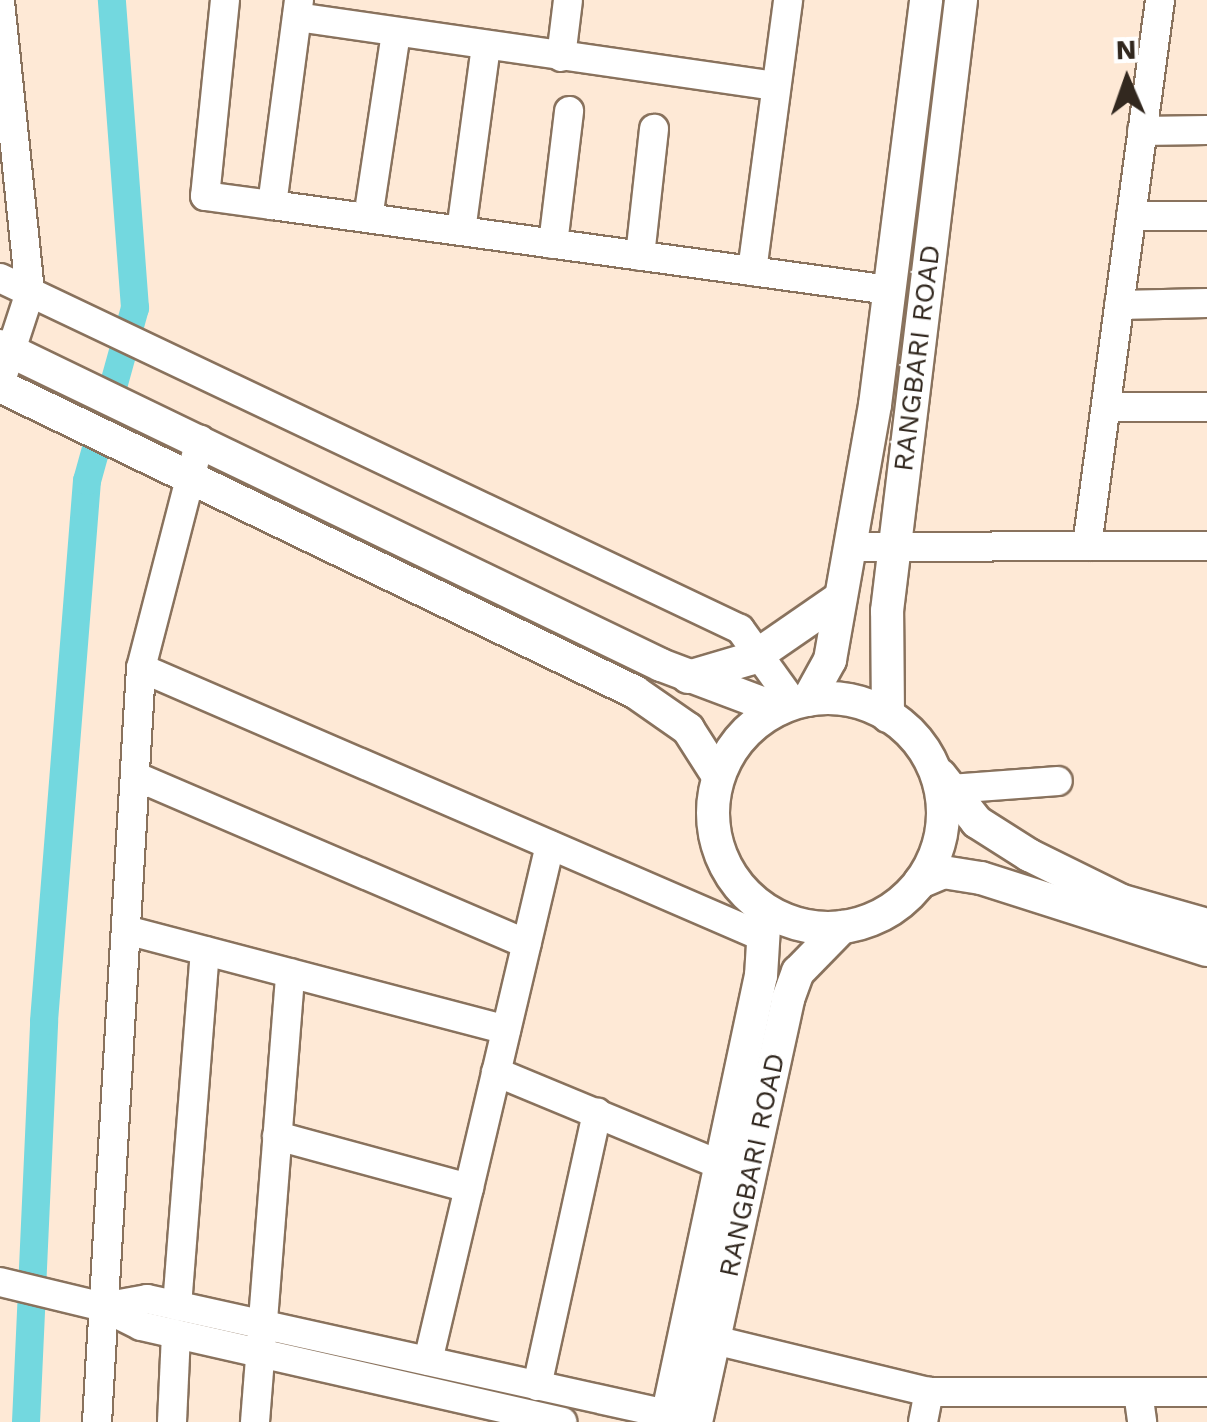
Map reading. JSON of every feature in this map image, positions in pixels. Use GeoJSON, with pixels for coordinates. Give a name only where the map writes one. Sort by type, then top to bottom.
{"type":"FeatureCollection","features":[{"type":"Feature","properties":{"kind":"street"},"geometry":{"type":"LineString","coordinates":[[0,0],[4,99],[30,292],[7,350],[0,385],[635,692],[688,729],[718,776]]}},
{"type":"Feature","properties":{"kind":"street"},"geometry":{"type":"LineString","coordinates":[[225,0],[205,196],[889,290]]}},
{"type":"Feature","properties":{"kind":"street"},"geometry":{"type":"LineString","coordinates":[[561,57],[568,0]]}},
{"type":"Feature","properties":{"kind":"street"},"geometry":{"type":"LineString","coordinates":[[752,271],[788,0]]}},
{"type":"Feature","properties":{"kind":"street","name":"RANGBARI ROAD"},"geometry":{"type":"LineString","coordinates":[[793,704],[830,660],[889,290],[926,0]]}},
{"type":"Feature","properties":{"kind":"street","name":"RANGBARI ROAD"},"geometry":{"type":"LineString","coordinates":[[888,716],[882,680],[894,548],[962,0]]}},
{"type":"Feature","properties":{"kind":"street"},"geometry":{"type":"LineString","coordinates":[[1088,546],[1160,0]]}},
{"type":"Feature","properties":{"kind":"street"},"geometry":{"type":"LineString","coordinates":[[272,205],[298,9],[396,32],[776,86]]}},
{"type":"Feature","properties":{"kind":"street"},"geometry":{"type":"LineString","coordinates":[[368,218],[396,32]]}},
{"type":"Feature","properties":{"kind":"street"},"geometry":{"type":"LineString","coordinates":[[460,231],[486,46]]}},
{"type":"Feature","properties":{"kind":"street"},"geometry":{"type":"LineString","coordinates":[[553,244],[570,111]]}},
{"type":"Feature","properties":{"kind":"street"},"geometry":{"type":"LineString","coordinates":[[640,256],[654,129]]}},
{"type":"Feature","properties":{"kind":"street"},"geometry":{"type":"LineString","coordinates":[[1142,131],[1207,130]]}},
{"type":"Feature","properties":{"kind":"street"},"geometry":{"type":"LineString","coordinates":[[1131,216],[1207,216]]}},
{"type":"Feature","properties":{"kind":"street"},"geometry":{"type":"LineString","coordinates":[[0,278],[740,629],[753,658],[793,704]]}},
{"type":"Feature","properties":{"kind":"street"},"geometry":{"type":"LineString","coordinates":[[1119,305],[1207,303]]}},
{"type":"Feature","properties":{"kind":"street"},"geometry":{"type":"LineString","coordinates":[[7,350],[688,677],[793,704]]}},
{"type":"Feature","properties":{"kind":"street"},"geometry":{"type":"LineString","coordinates":[[1106,407],[1207,406]]}},
{"type":"Feature","properties":{"kind":"street"},"geometry":{"type":"LineString","coordinates":[[97,1422],[90,1304],[126,930],[141,668],[200,440]]}},
{"type":"Feature","properties":{"kind":"street"},"geometry":{"type":"LineString","coordinates":[[850,547],[1207,546]]}},
{"type":"Feature","properties":{"kind":"street"},"geometry":{"type":"LineString","coordinates":[[688,677],[753,658],[840,598]]}},
{"type":"Feature","properties":{"kind":"street"},"geometry":{"type":"LineString","coordinates":[[141,668],[550,845],[763,923],[842,927],[899,904],[920,882],[943,826],[942,778]]}},
{"type":"Feature","properties":{"kind":"street"},"geometry":{"type":"LineString","coordinates":[[763,923],[724,865],[712,806],[718,776],[753,726],[793,704],[839,698],[888,716],[977,822],[1029,855],[1122,900],[1207,925]]}},
{"type":"Feature","properties":{"kind":"street"},"geometry":{"type":"LineString","coordinates":[[135,776],[527,944]]}},
{"type":"Feature","properties":{"kind":"street"},"geometry":{"type":"LineString","coordinates":[[942,778],[1058,781]]}},
{"type":"Feature","properties":{"kind":"street"},"geometry":{"type":"LineString","coordinates":[[428,1361],[550,845]]}},
{"type":"Feature","properties":{"kind":"street"},"geometry":{"type":"LineString","coordinates":[[920,882],[943,872],[981,878],[1207,950]]}},
{"type":"Feature","properties":{"kind":"street","name":"RANGBARI ROAD"},"geometry":{"type":"LineString","coordinates":[[676,1419],[721,1165],[761,976],[763,923]]}},
{"type":"Feature","properties":{"kind":"street","name":"RANGBARI ROAD"},"geometry":{"type":"LineString","coordinates":[[676,1419],[714,1340],[788,998],[798,972],[842,927]]}},
{"type":"Feature","properties":{"kind":"street"},"geometry":{"type":"LineString","coordinates":[[126,930],[506,1030]]}},
{"type":"Feature","properties":{"kind":"street"},"geometry":{"type":"LineString","coordinates":[[178,1306],[205,951]]}},
{"type":"Feature","properties":{"kind":"street"},"geometry":{"type":"LineString","coordinates":[[255,1422],[290,973]]}},
{"type":"Feature","properties":{"kind":"street"},"geometry":{"type":"LineString","coordinates":[[496,1072],[721,1165]]}},
{"type":"Feature","properties":{"kind":"street"},"geometry":{"type":"LineString","coordinates":[[537,1386],[596,1113]]}},
{"type":"Feature","properties":{"kind":"street"},"geometry":{"type":"LineString","coordinates":[[277,1136],[469,1188]]}},
{"type":"Feature","properties":{"kind":"street"},"geometry":{"type":"LineString","coordinates":[[2,1283],[90,1304],[176,1334],[260,1353],[468,1411],[562,1422]]}},
{"type":"Feature","properties":{"kind":"street"},"geometry":{"type":"LineString","coordinates":[[90,1304],[146,1299],[676,1419]]}},
{"type":"Feature","properties":{"kind":"street"},"geometry":{"type":"LineString","coordinates":[[172,1422],[176,1334]]}},
{"type":"Feature","properties":{"kind":"street"},"geometry":{"type":"LineString","coordinates":[[714,1340],[929,1392],[1207,1392]]}},
{"type":"Feature","properties":{"kind":"street"},"geometry":{"type":"LineString","coordinates":[[468,1411],[475,1372]]}},
{"type":"Feature","properties":{"kind":"street"},"geometry":{"type":"LineString","coordinates":[[924,1422],[929,1392]]}},
{"type":"Feature","properties":{"kind":"street"},"geometry":{"type":"LineString","coordinates":[[1138,1392],[1142,1422]]}},
{"type":"Feature","properties":{"kind":"waterway"},"geometry":{"type":"LineString","coordinates":[[26,1422],[44,1021],[87,481],[135,308],[112,0]]}}]}
